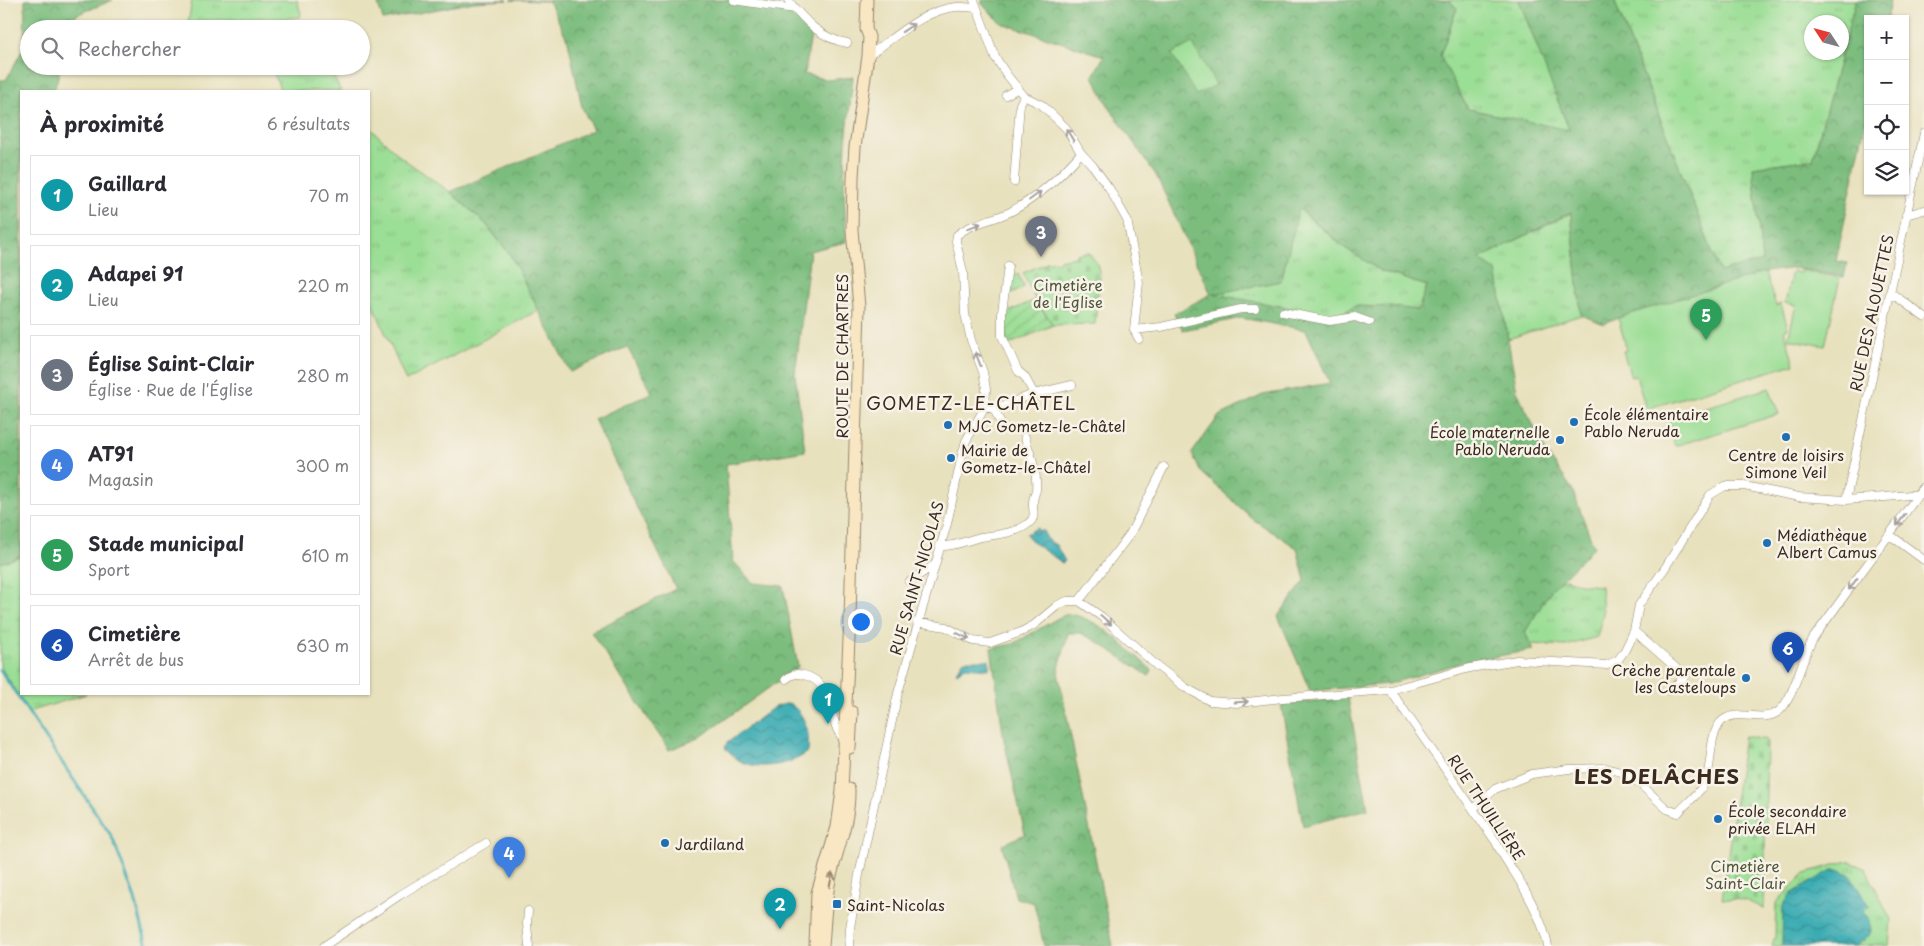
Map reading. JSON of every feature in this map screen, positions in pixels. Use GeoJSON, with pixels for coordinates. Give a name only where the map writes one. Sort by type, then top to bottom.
{"type":"FeatureCollection","features":[{"type":"Feature","properties":{"kind":"main road","name":"ROUTE DE CHARTRES"},"geometry":{"type":"LineString","coordinates":[[823,946],[828,890],[848,812],[847,739],[859,306],[852,230],[853,177],[855,147],[868,56],[866,29],[867,0]]}},
{"type":"Feature","properties":{"kind":"main road","name":"ROUTE DE CHARTRES"},"geometry":{"type":"LineString","coordinates":[[868,37],[872,30],[873,0]]}},
{"type":"Feature","properties":{"kind":"main road","name":"ROUTE DE CHARTRES"},"geometry":{"type":"LineString","coordinates":[[815,946],[817,893],[840,809],[847,739]]}},
{"type":"Feature","properties":{"kind":"street"},"geometry":{"type":"LineString","coordinates":[[733,0],[795,9]]}},
{"type":"Feature","properties":{"kind":"street"},"geometry":{"type":"LineString","coordinates":[[788,0],[816,30],[837,41],[847,43]]}},
{"type":"Feature","properties":{"kind":"street"},"geometry":{"type":"LineString","coordinates":[[974,0],[995,57],[1017,89],[1024,96],[1042,105],[1066,128],[1081,153],[1109,188],[1127,220],[1139,282],[1134,330],[1139,340]]}},
{"type":"Feature","properties":{"kind":"street"},"geometry":{"type":"LineString","coordinates":[[868,56],[912,25],[939,11],[958,7],[976,8]]}},
{"type":"Feature","properties":{"kind":"street"},"geometry":{"type":"LineString","coordinates":[[1006,94],[1017,89]]}},
{"type":"Feature","properties":{"kind":"street"},"geometry":{"type":"LineString","coordinates":[[1014,182],[1020,104],[1024,96]]}},
{"type":"Feature","properties":{"kind":"street","name":"RUE DES ALOUETTES"},"geometry":{"type":"LineString","coordinates":[[1846,500],[1924,133]]}},
{"type":"Feature","properties":{"kind":"street","name":"RUE SAINT-NICOLAS"},"geometry":{"type":"LineString","coordinates":[[849,946],[850,928],[859,875],[898,693],[947,524],[966,441],[985,407],[986,389],[983,372],[971,340],[965,314],[962,267],[956,241],[957,235],[967,228],[1023,205],[1060,177],[1081,153]]}},
{"type":"Feature","properties":{"kind":"street"},"geometry":{"type":"LineString","coordinates":[[1906,215],[1923,211]]}},
{"type":"Feature","properties":{"kind":"street"},"geometry":{"type":"LineString","coordinates":[[1008,266],[1002,312],[1002,336],[1018,371],[1025,377],[1034,394]]}},
{"type":"Feature","properties":{"kind":"street"},"geometry":{"type":"LineString","coordinates":[[1890,292],[1924,317]]}},
{"type":"Feature","properties":{"kind":"street"},"geometry":{"type":"LineString","coordinates":[[1134,330],[1161,327],[1241,309],[1254,309]]}},
{"type":"Feature","properties":{"kind":"street"},"geometry":{"type":"LineString","coordinates":[[1283,312],[1330,321],[1355,317],[1369,322]]}},
{"type":"Feature","properties":{"kind":"street"},"geometry":{"type":"LineString","coordinates":[[985,407],[994,410],[1034,394],[1072,385]]}},
{"type":"Feature","properties":{"kind":"street"},"geometry":{"type":"LineString","coordinates":[[994,410],[1003,428]]}},
{"type":"Feature","properties":{"kind":"street"},"geometry":{"type":"LineString","coordinates":[[940,546],[952,547],[970,539],[1009,532],[1028,524],[1033,519],[1035,512],[1033,503],[1036,490],[1036,476],[1025,437]]}},
{"type":"Feature","properties":{"kind":"street"},"geometry":{"type":"LineString","coordinates":[[1079,600],[1130,534],[1164,467]]}},
{"type":"Feature","properties":{"kind":"street"},"geometry":{"type":"LineString","coordinates":[[918,622],[946,626],[973,641],[990,643],[1034,625],[1058,605],[1067,601],[1079,600],[1186,688],[1210,701],[1238,703],[1390,690],[1470,668],[1517,660],[1607,665],[1618,660],[1625,650],[1634,630],[1639,605],[1665,568],[1710,495],[1725,486],[1744,486],[1799,497],[1846,500],[1922,492]]}},
{"type":"Feature","properties":{"kind":"street"},"geometry":{"type":"LineString","coordinates":[[1474,808],[1495,789],[1532,774],[1569,769],[1606,768],[1624,773],[1640,784],[1667,810],[1678,813],[1706,781],[1715,732],[1720,724],[1728,718],[1738,715],[1768,717],[1777,713],[1783,706],[1794,684],[1814,637],[1922,492]]}},
{"type":"Feature","properties":{"kind":"street"},"geometry":{"type":"LineString","coordinates":[[1890,535],[1924,560]]}},
{"type":"Feature","properties":{"kind":"street"},"geometry":{"type":"LineString","coordinates":[[908,582],[934,565]]}},
{"type":"Feature","properties":{"kind":"street"},"geometry":{"type":"LineString","coordinates":[[1634,630],[1685,676],[1670,691]]}},
{"type":"Feature","properties":{"kind":"street"},"geometry":{"type":"LineString","coordinates":[[786,679],[792,674],[800,674],[809,676],[823,687],[830,701],[840,735],[847,739]]}},
{"type":"Feature","properties":{"kind":"street","name":"RUE THUILLIÈRE"},"geometry":{"type":"LineString","coordinates":[[1390,690],[1474,808],[1518,878],[1544,930],[1548,946]]}},
{"type":"Feature","properties":{"kind":"street"},"geometry":{"type":"LineString","coordinates":[[324,946],[400,895],[486,843]]}},
{"type":"Feature","properties":{"kind":"street"},"geometry":{"type":"LineString","coordinates":[[528,911],[529,946]]}},
{"type":"Feature","properties":{"kind":"street"},"geometry":{"type":"LineString","coordinates":[[815,946],[829,946]]}},
{"type":"Feature","properties":{"kind":"green space"},"geometry":{"type":"Polygon","coordinates":[[[25,0],[113,0],[76,15],[75,20],[25,20],[25,0]]]}},
{"type":"Feature","properties":{"kind":"green space"},"geometry":{"type":"Polygon","coordinates":[[[192,0],[297,0],[301,14],[300,17],[292,18],[189,20],[192,0]]]}},
{"type":"Feature","properties":{"kind":"green space"},"geometry":{"type":"Polygon","coordinates":[[[377,0],[508,0],[474,2],[383,20],[377,0]]]}},
{"type":"Feature","properties":{"kind":"green space"},"geometry":{"type":"Polygon","coordinates":[[[510,0],[730,0],[763,8],[787,10],[812,31],[804,74],[828,80],[853,77],[846,142],[844,185],[846,242],[810,251],[795,374],[805,451],[726,464],[733,561],[753,583],[783,586],[798,667],[699,738],[669,750],[591,632],[676,589],[594,419],[652,393],[627,347],[570,372],[511,256],[486,224],[450,192],[593,130],[582,107],[568,41],[549,1],[510,0]]]}},
{"type":"Feature","properties":{"kind":"green space"},"geometry":{"type":"Polygon","coordinates":[[[982,0],[1449,0],[1457,8],[1440,56],[1468,109],[1569,130],[1519,0],[1614,0],[1720,272],[1762,261],[1753,167],[1813,159],[1840,60],[1849,60],[1849,26],[1856,0],[1890,0],[1888,15],[1864,15],[1864,128],[1836,261],[1847,263],[1844,277],[1796,268],[1765,272],[1604,324],[1581,315],[1571,212],[1479,259],[1496,271],[1517,391],[1546,452],[1572,489],[1594,547],[1551,590],[1525,632],[1533,650],[1464,662],[1388,684],[1310,691],[1278,616],[1305,581],[1297,548],[1254,520],[1200,471],[1192,453],[1219,416],[1263,395],[1330,383],[1306,330],[1241,318],[1183,330],[1174,314],[1211,294],[1156,175],[1109,107],[1093,76],[1104,56],[1001,23],[982,4],[982,0]],[[1299,208],[1281,281],[1213,294],[1285,307],[1328,320],[1356,306],[1418,310],[1427,286],[1381,271],[1345,248],[1299,208]]]}},
{"type":"Feature","properties":{"kind":"green space"},"geometry":{"type":"Polygon","coordinates":[[[1449,0],[1519,0],[1570,131],[1468,109],[1440,56],[1457,8],[1449,0]]]}},
{"type":"Feature","properties":{"kind":"green space"},"geometry":{"type":"Polygon","coordinates":[[[1614,0],[1856,0],[1849,26],[1849,15],[1804,15],[1804,60],[1840,60],[1813,159],[1753,167],[1762,262],[1720,272],[1614,0]]]}},
{"type":"Feature","properties":{"kind":"green space"},"geometry":{"type":"Polygon","coordinates":[[[1192,43],[1216,85],[1196,95],[1172,54],[1192,43]]]}},
{"type":"Feature","properties":{"kind":"green space"},"geometry":{"type":"Polygon","coordinates":[[[20,54],[20,75],[58,75],[54,90],[20,90],[20,556],[0,563],[0,80],[6,80],[20,54]]]}},
{"type":"Feature","properties":{"kind":"green space"},"geometry":{"type":"Polygon","coordinates":[[[275,75],[333,75],[340,90],[281,90],[275,75]]]}},
{"type":"Feature","properties":{"kind":"green space"},"geometry":{"type":"Polygon","coordinates":[[[370,128],[402,158],[450,192],[486,224],[511,256],[539,310],[406,381],[370,297],[370,128]]]}},
{"type":"Feature","properties":{"kind":"green space"},"geometry":{"type":"Polygon","coordinates":[[[1298,208],[1345,248],[1381,271],[1427,286],[1418,310],[1328,320],[1285,307],[1211,294],[1281,281],[1298,208]]]}},
{"type":"Feature","properties":{"kind":"green space"},"geometry":{"type":"Polygon","coordinates":[[[1571,213],[1581,315],[1508,339],[1496,271],[1479,259],[1571,213]]]}},
{"type":"Feature","properties":{"kind":"green space","name":"Cimetière de l'Eglise"},"geometry":{"type":"Polygon","coordinates":[[[1088,252],[1097,263],[1100,277],[1095,324],[1053,325],[1036,301],[1023,273],[1045,265],[1048,261],[1049,263],[1052,261],[1059,262],[1059,260],[1076,257],[1076,254],[1088,252]]]}},
{"type":"Feature","properties":{"kind":"green space"},"geometry":{"type":"Polygon","coordinates":[[[1801,270],[1840,278],[1825,346],[1788,339],[1796,305],[1785,303],[1792,271],[1800,273],[1801,270]]]}},
{"type":"Feature","properties":{"kind":"green space"},"geometry":{"type":"Polygon","coordinates":[[[1765,272],[1776,306],[1781,304],[1788,328],[1784,330],[1794,364],[1646,409],[1636,376],[1631,377],[1623,351],[1627,350],[1618,318],[1765,272]]]}},
{"type":"Feature","properties":{"kind":"green space"},"geometry":{"type":"Polygon","coordinates":[[[1018,274],[1024,287],[1009,294],[1007,290],[1009,278],[1018,274]]]}},
{"type":"Feature","properties":{"kind":"green space"},"geometry":{"type":"Polygon","coordinates":[[[1035,300],[1053,325],[1008,345],[1004,329],[1006,313],[1035,300]]]}},
{"type":"Feature","properties":{"kind":"green space"},"geometry":{"type":"Polygon","coordinates":[[[1769,388],[1779,414],[1675,446],[1667,419],[1769,388]]]}},
{"type":"Feature","properties":{"kind":"green space"},"geometry":{"type":"Polygon","coordinates":[[[20,556],[20,695],[83,695],[29,712],[0,666],[0,563],[20,556]]]}},
{"type":"Feature","properties":{"kind":"green space"},"geometry":{"type":"Polygon","coordinates":[[[1563,578],[1580,584],[1601,586],[1603,615],[1597,637],[1566,646],[1530,644],[1525,632],[1551,590],[1563,578]]]}},
{"type":"Feature","properties":{"kind":"green space"},"geometry":{"type":"Polygon","coordinates":[[[1068,614],[1080,617],[1103,628],[1152,670],[1149,676],[1081,633],[1068,633],[1058,672],[1113,946],[1044,946],[1034,903],[1016,898],[1002,845],[1025,834],[1004,740],[991,648],[1013,644],[1068,614]]]}},
{"type":"Feature","properties":{"kind":"green space"},"geometry":{"type":"Polygon","coordinates":[[[1348,698],[1368,809],[1303,826],[1281,704],[1348,698]]]}},
{"type":"Feature","properties":{"kind":"green space","name":"Cimetière Saint-Clair"},"geometry":{"type":"Polygon","coordinates":[[[1744,736],[1767,740],[1764,909],[1745,900],[1722,899],[1744,736]]]}},
{"type":"Feature","properties":{"kind":"green space"},"geometry":{"type":"Polygon","coordinates":[[[1848,861],[1866,869],[1891,920],[1889,946],[1855,946],[1866,938],[1871,925],[1832,870],[1791,894],[1783,906],[1782,946],[1772,946],[1775,936],[1776,903],[1805,873],[1848,861]]]}},
{"type":"Feature","properties":{"kind":"water"},"geometry":{"type":"Polygon","coordinates":[[[1037,528],[1039,531],[1043,531],[1048,540],[1056,545],[1065,561],[1062,563],[1038,546],[1026,534],[1037,528]]]}},
{"type":"Feature","properties":{"kind":"water"},"geometry":{"type":"Polygon","coordinates":[[[964,660],[989,660],[989,669],[965,667],[957,673],[964,660]]]}},
{"type":"Feature","properties":{"kind":"water"},"geometry":{"type":"Polygon","coordinates":[[[789,703],[795,707],[806,724],[808,752],[801,757],[775,765],[756,766],[740,761],[725,748],[727,743],[774,707],[789,703]]]}},
{"type":"Feature","properties":{"kind":"water"},"geometry":{"type":"Polygon","coordinates":[[[1832,870],[1841,870],[1849,874],[1869,906],[1863,912],[1870,920],[1871,932],[1855,946],[1782,946],[1783,906],[1791,894],[1832,870]]]}},
{"type":"Feature","properties":{"kind":"waterway"},"geometry":{"type":"LineString","coordinates":[[0,670],[112,837],[135,899],[147,946]]}},
{"type":"Feature","properties":{"kind":"place","name":"Église Saint-Clair"},"geometry":{"type":"Point","coordinates":[1041,257]}},
{"type":"Feature","properties":{"kind":"place","name":"Stade municipal"},"geometry":{"type":"Point","coordinates":[1706,340]}},
{"type":"Feature","properties":{"kind":"place","name":"École élémentaire Pablo Neruda"},"geometry":{"type":"Point","coordinates":[1574,422]}},
{"type":"Feature","properties":{"kind":"place","name":"MJC Gometz-le-Châtel"},"geometry":{"type":"Point","coordinates":[948,425]}},
{"type":"Feature","properties":{"kind":"place","name":"Centre de loisirs Simone Veil"},"geometry":{"type":"Point","coordinates":[1786,437]}},
{"type":"Feature","properties":{"kind":"place","name":"École maternelle Pablo Neruda"},"geometry":{"type":"Point","coordinates":[1560,440]}},
{"type":"Feature","properties":{"kind":"place","name":"Mairie de Gometz-le-Châtel"},"geometry":{"type":"Point","coordinates":[951,458]}},
{"type":"Feature","properties":{"kind":"place","name":"Médiathèque Albert Camus"},"geometry":{"type":"Point","coordinates":[1767,543]}},
{"type":"Feature","properties":{"kind":"place","name":"Cimetière"},"geometry":{"type":"Point","coordinates":[1788,673]}},
{"type":"Feature","properties":{"kind":"place","name":"Crèche parentale les Casteloups"},"geometry":{"type":"Point","coordinates":[1746,678]}},
{"type":"Feature","properties":{"kind":"place","name":"Gaillard"},"geometry":{"type":"Point","coordinates":[828,724]}},
{"type":"Feature","properties":{"kind":"place","name":"École secondaire privée ELAH"},"geometry":{"type":"Point","coordinates":[1718,819]}},
{"type":"Feature","properties":{"kind":"place","name":"Jardiland"},"geometry":{"type":"Point","coordinates":[665,843]}},
{"type":"Feature","properties":{"kind":"place","name":"AT91"},"geometry":{"type":"Point","coordinates":[509,878]}},
{"type":"Feature","properties":{"kind":"place","name":"Saint-Nicolas"},"geometry":{"type":"Point","coordinates":[837,904]}},
{"type":"Feature","properties":{"kind":"place","name":"Adapei 91"},"geometry":{"type":"Point","coordinates":[780,929]}},
{"type":"Feature","properties":{"kind":"district","name":"GOMETZ-LE-CHÂTEL"},"geometry":{"type":"Point","coordinates":[971,402]}},
{"type":"Feature","properties":{"kind":"district","name":"LES DELÂCHES"},"geometry":{"type":"Point","coordinates":[1657,776]}}]}
